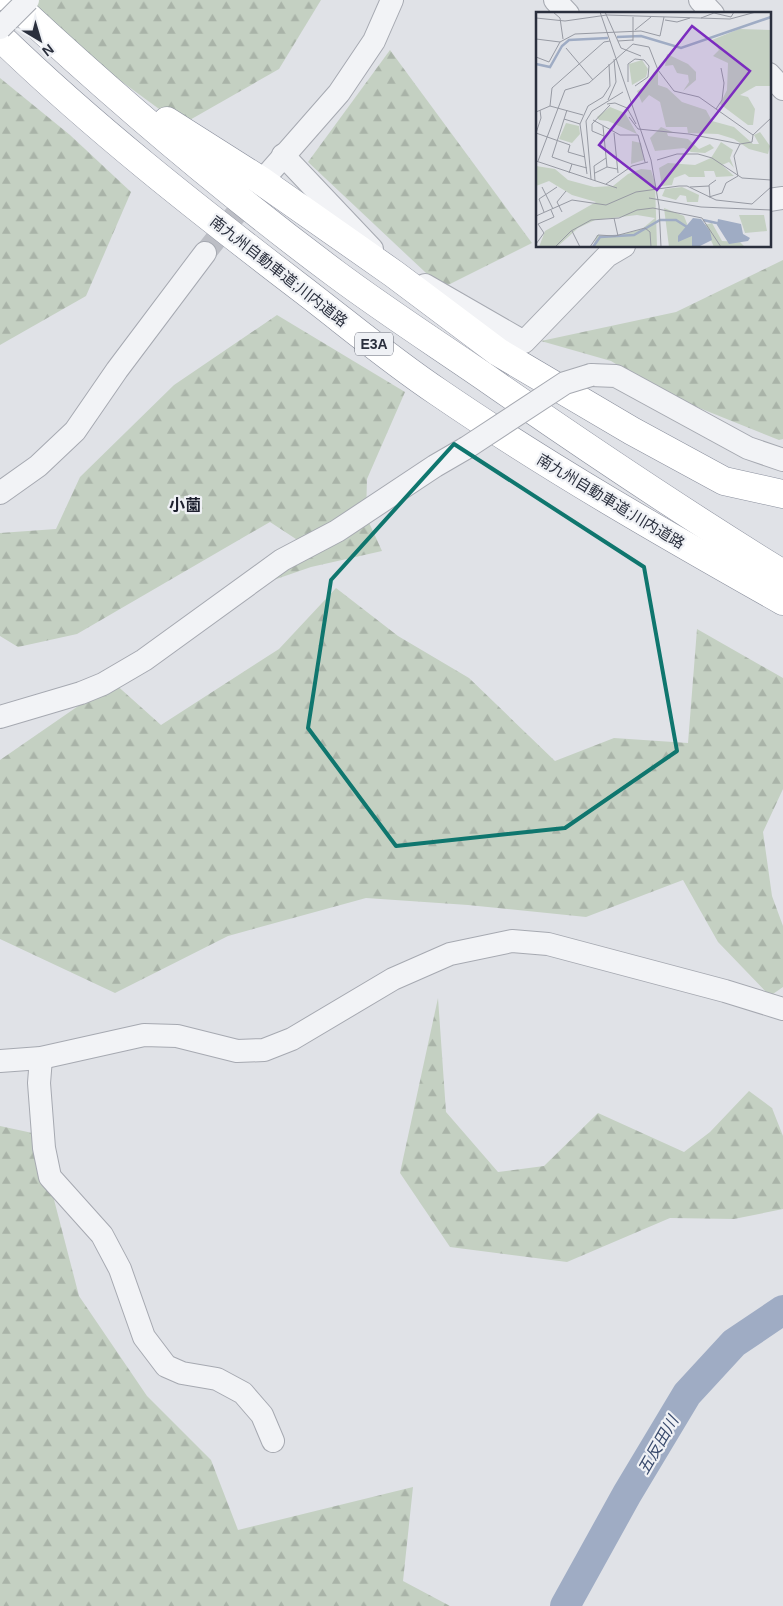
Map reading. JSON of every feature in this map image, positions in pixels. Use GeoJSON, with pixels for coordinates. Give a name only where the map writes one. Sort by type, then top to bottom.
{"type":"FeatureCollection","features":[{"type":"Feature","properties":{"kind":"highway","name":"南九州自動車道;川内道路"},"geometry":{"type":"LineString","coordinates":[[10,0],[140,117],[257,214],[338,276],[557,427],[729,541],[783,574]]}},
{"type":"Feature","properties":{"kind":"highway","name":"南九州自動車道;川内道路"},"geometry":{"type":"LineString","coordinates":[[0,37],[117,142],[236,239],[436,391],[574,479],[672,538],[783,601]]}},
{"type":"Feature","properties":{"kind":"highway"},"geometry":{"type":"LineString","coordinates":[[82,66],[260,180],[394,274],[498,352],[632,431],[724,481],[783,494]]}},
{"type":"Feature","properties":{"kind":"highway"},"geometry":{"type":"LineString","coordinates":[[574,479],[697,562],[783,611]]}},
{"type":"Feature","properties":{"kind":"street"},"geometry":{"type":"LineString","coordinates":[[0,28],[28,0]]}},
{"type":"Feature","properties":{"kind":"street"},"geometry":{"type":"LineString","coordinates":[[268,174],[339,93],[374,41],[392,0]]}},
{"type":"Feature","properties":{"kind":"street"},"geometry":{"type":"LineString","coordinates":[[555,0],[566,12]]}},
{"type":"Feature","properties":{"kind":"street"},"geometry":{"type":"LineString","coordinates":[[700,0],[711,12]]}},
{"type":"Feature","properties":{"kind":"street"},"geometry":{"type":"LineString","coordinates":[[770,75],[783,88]]}},
{"type":"Feature","properties":{"kind":"street"},"geometry":{"type":"LineString","coordinates":[[283,155],[381,259],[524,342],[608,256],[621,248]]}},
{"type":"Feature","properties":{"kind":"street"},"geometry":{"type":"LineString","coordinates":[[770,200],[783,198]]}},
{"type":"Feature","properties":{"kind":"street"},"geometry":{"type":"LineString","coordinates":[[0,493],[38,466],[75,431],[117,370],[205,253]]}},
{"type":"Feature","properties":{"kind":"street"},"geometry":{"type":"LineString","coordinates":[[0,717],[81,694],[103,684],[144,660],[282,560],[337,531],[565,383],[591,375],[616,376],[748,448],[783,460]]}},
{"type":"Feature","properties":{"kind":"street"},"geometry":{"type":"LineString","coordinates":[[0,1061],[41,1058],[144,1035],[176,1036],[237,1050],[264,1050],[292,1039],[401,975],[450,954],[512,941],[548,944],[725,991],[783,1009]]}},
{"type":"Feature","properties":{"kind":"street"},"geometry":{"type":"LineString","coordinates":[[41,1058],[39,1083],[42,1130],[50,1177],[102,1235],[120,1269],[144,1337],[166,1366],[182,1373],[217,1380],[243,1393],[262,1415],[272,1441]]}},
{"type":"Feature","properties":{"kind":"highlighted area"},"geometry":{"type":"Polygon","coordinates":[[[454,444],[644,567],[677,751],[565,828],[396,846],[308,728],[331,580],[454,444]]]}},
{"type":"Feature","properties":{"kind":"green space"},"geometry":{"type":"Polygon","coordinates":[[[32,0],[321,0],[279,69],[181,125],[73,46],[32,0]]]}},
{"type":"Feature","properties":{"kind":"green space"},"geometry":{"type":"Polygon","coordinates":[[[390,50],[532,243],[442,288],[308,162],[390,50]]]}},
{"type":"Feature","properties":{"kind":"green space"},"geometry":{"type":"Polygon","coordinates":[[[0,78],[70,135],[131,192],[86,296],[0,345],[0,78]]]}},
{"type":"Feature","properties":{"kind":"green space"},"geometry":{"type":"Polygon","coordinates":[[[783,260],[783,439],[779,440],[667,395],[611,361],[541,341],[676,312],[783,260]]]}},
{"type":"Feature","properties":{"kind":"green space"},"geometry":{"type":"Polygon","coordinates":[[[277,315],[405,392],[367,479],[366,516],[382,551],[311,567],[230,595],[299,541],[270,522],[77,634],[18,647],[0,636],[0,533],[56,529],[80,477],[174,385],[277,315]]]}},
{"type":"Feature","properties":{"kind":"green space"},"geometry":{"type":"Polygon","coordinates":[[[336,588],[398,636],[469,678],[555,761],[614,738],[688,743],[697,629],[783,678],[783,789],[763,832],[772,896],[783,926],[783,987],[770,996],[718,942],[683,880],[586,917],[468,905],[366,898],[228,936],[115,993],[0,939],[0,760],[113,682],[161,725],[279,649],[336,588]]]}},
{"type":"Feature","properties":{"kind":"green space"},"geometry":{"type":"Polygon","coordinates":[[[438,998],[446,1112],[498,1172],[544,1166],[598,1113],[684,1152],[710,1132],[749,1091],[772,1108],[783,1136],[783,1209],[734,1219],[670,1218],[567,1262],[450,1247],[400,1173],[438,998]]]}},
{"type":"Feature","properties":{"kind":"green space"},"geometry":{"type":"Polygon","coordinates":[[[0,1126],[37,1134],[79,1296],[147,1396],[211,1460],[238,1530],[413,1487],[403,1581],[450,1606],[0,1606],[0,1126]]]}},
{"type":"Feature","properties":{"kind":"waterway","name":"五反田川"},"geometry":{"type":"LineString","coordinates":[[565,1606],[627,1494],[687,1394],[734,1343],[783,1310]]}},
{"type":"Feature","properties":{"kind":"tunnel"},"geometry":{"type":"LineString","coordinates":[[205,253],[255,190]]}},
{"type":"Feature","properties":{"kind":"district","name":"小薗"},"geometry":{"type":"Point","coordinates":[185,505]}}]}
